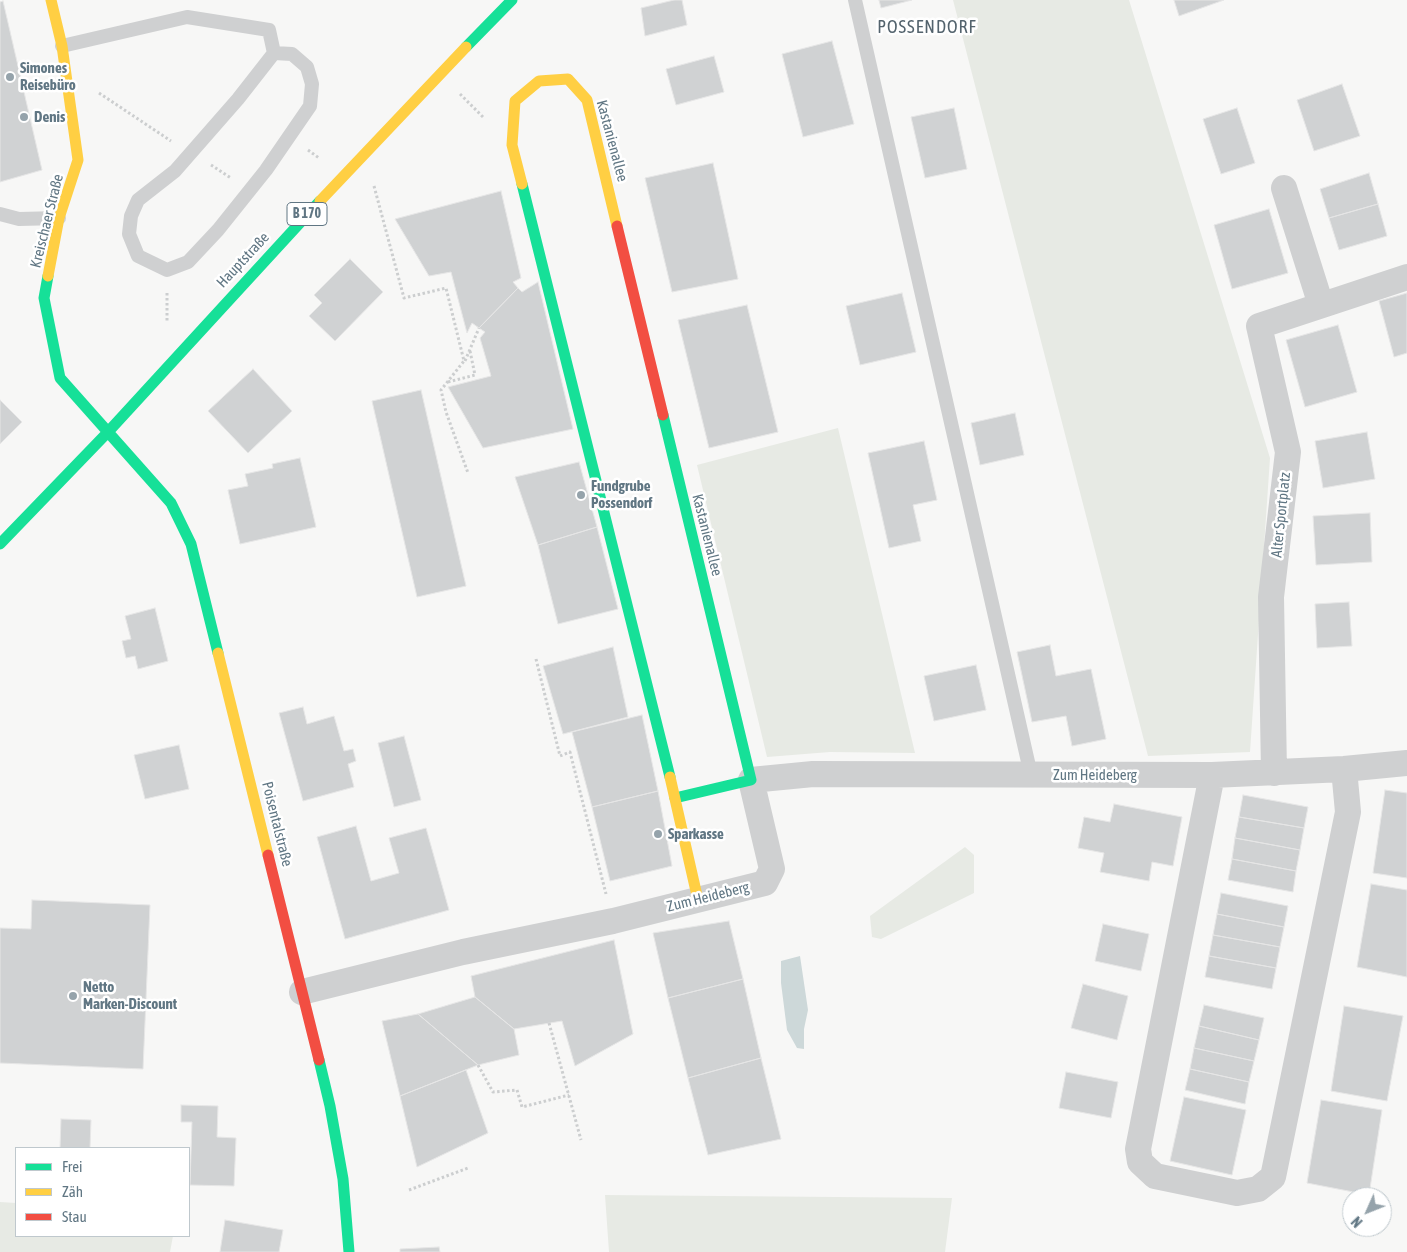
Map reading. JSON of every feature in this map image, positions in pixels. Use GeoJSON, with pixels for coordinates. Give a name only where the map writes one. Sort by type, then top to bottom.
{"type":"FeatureCollection","features":[{"type":"Feature","properties":{"kind":"main road","name":"Kreischaer Straße"},"geometry":{"type":"LineString","coordinates":[[51,0],[62,46],[78,160],[60,218],[44,298],[60,378],[108,432]]}},
{"type":"Feature","properties":{"kind":"main road","name":"Hauptstraße"},"geometry":{"type":"LineString","coordinates":[[0,544],[108,432],[342,176],[512,0]]}},
{"type":"Feature","properties":{"kind":"main road","name":"Kastanienallee"},"geometry":{"type":"LineString","coordinates":[[698,900],[675,798],[512,144],[515,101],[539,81],[568,78],[587,100],[751,780]]}},
{"type":"Feature","properties":{"kind":"main road","name":"Poisentalstraße"},"geometry":{"type":"LineString","coordinates":[[108,432],[171,503],[191,544],[330,1106],[343,1180],[349,1252]]}},
{"type":"Feature","properties":{"kind":"main road"},"geometry":{"type":"LineString","coordinates":[[675,798],[751,780]]}},
{"type":"Feature","properties":{"kind":"street"},"geometry":{"type":"LineString","coordinates":[[1284,188],[1321,305]]}},
{"type":"Feature","properties":{"kind":"street","name":"Alter Sportplatz"},"geometry":{"type":"LineString","coordinates":[[1274,773],[1272,597],[1288,452],[1259,326],[1407,277]]}},
{"type":"Feature","properties":{"kind":"street","name":"Zum Heideberg"},"geometry":{"type":"LineString","coordinates":[[302,992],[463,952],[614,921],[765,883],[772,869],[751,780],[813,774],[1212,775],[1344,769],[1407,762]]}},
{"type":"Feature","properties":{"kind":"street"},"geometry":{"type":"LineString","coordinates":[[1212,775],[1138,1148],[1140,1162],[1155,1176],[1237,1193],[1258,1189],[1273,1177],[1348,812],[1344,769]]}},
{"type":"Feature","properties":{"kind":"lane"},"geometry":{"type":"LineString","coordinates":[[855,0],[1031,775]]}},
{"type":"Feature","properties":{"kind":"lane"},"geometry":{"type":"LineString","coordinates":[[62,46],[187,18],[269,30],[274,53]]}},
{"type":"Feature","properties":{"kind":"lane"},"geometry":{"type":"LineString","coordinates":[[274,53],[292,54],[307,67],[312,84],[310,106],[290,136],[266,170],[188,262],[167,270],[138,256],[130,234],[131,216],[138,200],[175,171],[238,99],[274,53]]}},
{"type":"Feature","properties":{"kind":"lane"},"geometry":{"type":"LineString","coordinates":[[0,214],[19,219],[60,218]]}},
{"type":"Feature","properties":{"kind":"path"},"geometry":{"type":"LineString","coordinates":[[440,74],[512,144]]}},
{"type":"Feature","properties":{"kind":"path"},"geometry":{"type":"LineString","coordinates":[[290,136],[342,176]]}},
{"type":"Feature","properties":{"kind":"path"},"geometry":{"type":"LineString","coordinates":[[383,223],[404,298],[446,288],[464,361]]}},
{"type":"Feature","properties":{"kind":"path"},"geometry":{"type":"LineString","coordinates":[[167,270],[167,327]]}},
{"type":"Feature","properties":{"kind":"path"},"geometry":{"type":"LineString","coordinates":[[468,474],[446,412],[441,390],[470,352],[479,328]]}},
{"type":"Feature","properties":{"kind":"path"},"geometry":{"type":"LineString","coordinates":[[448,382],[475,375],[470,352]]}},
{"type":"Feature","properties":{"kind":"path"},"geometry":{"type":"LineString","coordinates":[[536,659],[560,756],[570,752],[614,921]]}},
{"type":"Feature","properties":{"kind":"path"},"geometry":{"type":"LineString","coordinates":[[549,1023],[581,1140]]}},
{"type":"Feature","properties":{"kind":"path"},"geometry":{"type":"LineString","coordinates":[[478,1065],[493,1092],[517,1090],[522,1107],[569,1095]]}},
{"type":"Feature","properties":{"kind":"path"},"geometry":{"type":"LineString","coordinates":[[409,1190],[468,1168]]}},
{"type":"Feature","properties":{"kind":"shaded area"},"geometry":{"type":"Polygon","coordinates":[[[953,0],[1129,0],[1270,458],[1250,752],[1148,756],[953,0]]]}},
{"type":"Feature","properties":{"kind":"shaded area"},"geometry":{"type":"Polygon","coordinates":[[[838,428],[915,753],[830,752],[767,757],[697,465],[838,428]]]}},
{"type":"Feature","properties":{"kind":"shaded area"},"geometry":{"type":"Polygon","coordinates":[[[965,847],[974,855],[974,893],[881,939],[872,937],[870,916],[965,847]]]}},
{"type":"Feature","properties":{"kind":"shaded area"},"geometry":{"type":"Polygon","coordinates":[[[800,956],[808,1010],[804,1029],[804,1049],[797,1048],[787,1030],[781,983],[781,961],[800,956]]]}},
{"type":"Feature","properties":{"kind":"shaded area"},"geometry":{"type":"Polygon","coordinates":[[[605,1195],[952,1198],[945,1252],[609,1252],[605,1195]]]}},
{"type":"Feature","properties":{"kind":"shaded area"},"geometry":{"type":"Polygon","coordinates":[[[0,1202],[15,1203],[15,1237],[173,1237],[170,1252],[0,1252],[0,1202]]]}},
{"type":"Feature","properties":{"kind":"building"},"geometry":{"type":"Polygon","coordinates":[[[674,0],[682,0],[687,25],[645,36],[641,8],[674,0]]]}},
{"type":"Feature","properties":{"kind":"building"},"geometry":{"type":"Polygon","coordinates":[[[879,0],[912,0],[881,8],[879,0]]]}},
{"type":"Feature","properties":{"kind":"building"},"geometry":{"type":"Polygon","coordinates":[[[1174,0],[1224,0],[1179,16],[1174,0]]]}},
{"type":"Feature","properties":{"kind":"building"},"geometry":{"type":"Polygon","coordinates":[[[3,1],[42,170],[0,182],[0,2],[3,1]]]}},
{"type":"Feature","properties":{"kind":"building"},"geometry":{"type":"Polygon","coordinates":[[[832,41],[854,124],[803,137],[782,54],[832,41]]]}},
{"type":"Feature","properties":{"kind":"building"},"geometry":{"type":"Polygon","coordinates":[[[714,56],[724,92],[676,105],[666,69],[714,56]]]}},
{"type":"Feature","properties":{"kind":"building"},"geometry":{"type":"Polygon","coordinates":[[[1342,84],[1360,136],[1314,151],[1297,100],[1342,84]]]}},
{"type":"Feature","properties":{"kind":"building"},"geometry":{"type":"Polygon","coordinates":[[[954,108],[967,169],[925,178],[911,117],[954,108]]]}},
{"type":"Feature","properties":{"kind":"building"},"geometry":{"type":"Polygon","coordinates":[[[1237,108],[1255,163],[1221,174],[1203,119],[1237,108]]]}},
{"type":"Feature","properties":{"kind":"building"},"geometry":{"type":"Polygon","coordinates":[[[713,163],[738,279],[672,292],[645,178],[713,163]]]}},
{"type":"Feature","properties":{"kind":"building"},"geometry":{"type":"Polygon","coordinates":[[[1369,173],[1378,204],[1329,218],[1320,189],[1369,173]]]}},
{"type":"Feature","properties":{"kind":"building"},"geometry":{"type":"Polygon","coordinates":[[[501,191],[521,278],[513,282],[518,288],[479,328],[472,323],[467,333],[451,272],[429,276],[395,219],[501,191]]]}},
{"type":"Feature","properties":{"kind":"building"},"geometry":{"type":"Polygon","coordinates":[[[1378,204],[1387,236],[1339,250],[1329,218],[1378,204]]]}},
{"type":"Feature","properties":{"kind":"building"},"geometry":{"type":"Polygon","coordinates":[[[1269,209],[1288,273],[1232,289],[1214,225],[1269,209]]]}},
{"type":"Feature","properties":{"kind":"building"},"geometry":{"type":"Polygon","coordinates":[[[350,259],[383,292],[335,341],[309,316],[322,303],[314,295],[350,259]]]}},
{"type":"Feature","properties":{"kind":"building"},"geometry":{"type":"Polygon","coordinates":[[[538,282],[573,429],[483,448],[448,387],[491,376],[480,338],[485,332],[479,328],[518,288],[522,292],[538,282]]]}},
{"type":"Feature","properties":{"kind":"building"},"geometry":{"type":"Polygon","coordinates":[[[902,293],[916,352],[860,365],[846,306],[902,293]]]}},
{"type":"Feature","properties":{"kind":"building"},"geometry":{"type":"Polygon","coordinates":[[[1407,293],[1407,353],[1394,357],[1379,301],[1407,293]]]}},
{"type":"Feature","properties":{"kind":"building"},"geometry":{"type":"Polygon","coordinates":[[[747,305],[778,432],[709,448],[678,320],[747,305]]]}},
{"type":"Feature","properties":{"kind":"building"},"geometry":{"type":"Polygon","coordinates":[[[1338,325],[1357,392],[1305,407],[1286,340],[1338,325]]]}},
{"type":"Feature","properties":{"kind":"building"},"geometry":{"type":"Polygon","coordinates":[[[253,369],[292,411],[248,453],[208,411],[253,369]]]}},
{"type":"Feature","properties":{"kind":"building"},"geometry":{"type":"Polygon","coordinates":[[[421,390],[466,586],[417,597],[372,401],[421,390]]]}},
{"type":"Feature","properties":{"kind":"building"},"geometry":{"type":"Polygon","coordinates":[[[0,400],[22,422],[0,444],[0,400]]]}},
{"type":"Feature","properties":{"kind":"building"},"geometry":{"type":"Polygon","coordinates":[[[1015,413],[1024,455],[980,465],[971,423],[1015,413]]]}},
{"type":"Feature","properties":{"kind":"building"},"geometry":{"type":"Polygon","coordinates":[[[1367,432],[1375,479],[1323,488],[1315,441],[1367,432]]]}},
{"type":"Feature","properties":{"kind":"building"},"geometry":{"type":"Polygon","coordinates":[[[924,441],[937,500],[913,505],[921,541],[889,548],[868,453],[924,441]]]}},
{"type":"Feature","properties":{"kind":"building"},"geometry":{"type":"Polygon","coordinates":[[[300,458],[316,527],[240,544],[228,490],[248,486],[245,474],[273,468],[272,464],[300,458]]]}},
{"type":"Feature","properties":{"kind":"building"},"geometry":{"type":"Polygon","coordinates":[[[579,462],[597,527],[538,545],[515,477],[579,462]]]}},
{"type":"Feature","properties":{"kind":"building"},"geometry":{"type":"Polygon","coordinates":[[[1370,513],[1372,562],[1316,565],[1313,516],[1370,513]]]}},
{"type":"Feature","properties":{"kind":"building"},"geometry":{"type":"Polygon","coordinates":[[[597,527],[618,609],[558,624],[538,545],[597,527]]]}},
{"type":"Feature","properties":{"kind":"building"},"geometry":{"type":"Polygon","coordinates":[[[1349,602],[1352,646],[1317,648],[1315,604],[1349,602]]]}},
{"type":"Feature","properties":{"kind":"building"},"geometry":{"type":"Polygon","coordinates":[[[155,608],[168,661],[138,669],[135,656],[126,658],[122,641],[131,639],[125,616],[155,608]]]}},
{"type":"Feature","properties":{"kind":"building"},"geometry":{"type":"Polygon","coordinates":[[[1050,645],[1056,676],[1091,669],[1106,739],[1072,746],[1066,716],[1032,722],[1017,652],[1050,645]]]}},
{"type":"Feature","properties":{"kind":"building"},"geometry":{"type":"Polygon","coordinates":[[[613,647],[628,717],[563,734],[543,666],[613,647]]]}},
{"type":"Feature","properties":{"kind":"building"},"geometry":{"type":"Polygon","coordinates":[[[976,665],[986,710],[934,721],[924,676],[976,665]]]}},
{"type":"Feature","properties":{"kind":"building"},"geometry":{"type":"Polygon","coordinates":[[[303,707],[307,724],[334,716],[344,751],[353,749],[356,761],[348,764],[354,787],[303,801],[279,713],[303,707]]]}},
{"type":"Feature","properties":{"kind":"building"},"geometry":{"type":"Polygon","coordinates":[[[642,715],[658,791],[592,807],[572,732],[642,715]]]}},
{"type":"Feature","properties":{"kind":"building"},"geometry":{"type":"Polygon","coordinates":[[[404,736],[421,800],[394,807],[378,743],[404,736]]]}},
{"type":"Feature","properties":{"kind":"building"},"geometry":{"type":"Polygon","coordinates":[[[179,745],[189,789],[145,799],[134,755],[179,745]]]}},
{"type":"Feature","properties":{"kind":"building"},"geometry":{"type":"Polygon","coordinates":[[[1385,790],[1407,793],[1407,878],[1373,873],[1385,790]]]}},
{"type":"Feature","properties":{"kind":"building"},"geometry":{"type":"Polygon","coordinates":[[[658,791],[672,866],[610,881],[592,807],[658,791]]]}},
{"type":"Feature","properties":{"kind":"building"},"geometry":{"type":"Polygon","coordinates":[[[1243,795],[1308,807],[1304,828],[1239,817],[1243,795]]]}},
{"type":"Feature","properties":{"kind":"building"},"geometry":{"type":"Polygon","coordinates":[[[1114,804],[1182,817],[1173,866],[1152,862],[1149,881],[1100,872],[1104,853],[1078,848],[1084,817],[1110,822],[1114,804]]]}},
{"type":"Feature","properties":{"kind":"building"},"geometry":{"type":"Polygon","coordinates":[[[1239,817],[1304,828],[1300,850],[1235,838],[1239,817]]]}},
{"type":"Feature","properties":{"kind":"building"},"geometry":{"type":"Polygon","coordinates":[[[356,826],[371,881],[399,873],[389,838],[426,828],[449,910],[345,939],[317,837],[356,826]]]}},
{"type":"Feature","properties":{"kind":"building"},"geometry":{"type":"Polygon","coordinates":[[[1235,838],[1300,850],[1296,871],[1232,859],[1235,838]]]}},
{"type":"Feature","properties":{"kind":"building"},"geometry":{"type":"Polygon","coordinates":[[[1232,859],[1296,871],[1293,892],[1228,880],[1232,859]]]}},
{"type":"Feature","properties":{"kind":"building"},"geometry":{"type":"Polygon","coordinates":[[[1371,884],[1407,890],[1407,977],[1357,967],[1371,884]]]}},
{"type":"Feature","properties":{"kind":"building"},"geometry":{"type":"Polygon","coordinates":[[[1221,893],[1288,906],[1284,927],[1217,914],[1221,893]]]}},
{"type":"Feature","properties":{"kind":"building","name":"Netto Marken-Discount"},"geometry":{"type":"Polygon","coordinates":[[[32,900],[150,905],[143,1069],[0,1063],[0,928],[31,929],[32,900]]]}},
{"type":"Feature","properties":{"kind":"building"},"geometry":{"type":"Polygon","coordinates":[[[1217,914],[1284,927],[1280,947],[1213,935],[1217,914]]]}},
{"type":"Feature","properties":{"kind":"building"},"geometry":{"type":"Polygon","coordinates":[[[729,921],[743,979],[668,998],[653,933],[729,921]]]}},
{"type":"Feature","properties":{"kind":"building"},"geometry":{"type":"Polygon","coordinates":[[[1103,924],[1149,934],[1141,971],[1095,961],[1103,924]]]}},
{"type":"Feature","properties":{"kind":"building"},"geometry":{"type":"Polygon","coordinates":[[[1213,935],[1280,947],[1276,968],[1209,956],[1213,935]]]}},
{"type":"Feature","properties":{"kind":"building"},"geometry":{"type":"Polygon","coordinates":[[[614,940],[633,1034],[575,1066],[562,1021],[514,1029],[475,997],[471,976],[614,940]]]}},
{"type":"Feature","properties":{"kind":"building"},"geometry":{"type":"Polygon","coordinates":[[[1209,956],[1276,968],[1272,989],[1205,977],[1209,956]]]}},
{"type":"Feature","properties":{"kind":"building"},"geometry":{"type":"Polygon","coordinates":[[[743,979],[761,1058],[688,1078],[668,998],[743,979]]]}},
{"type":"Feature","properties":{"kind":"building"},"geometry":{"type":"Polygon","coordinates":[[[1083,984],[1128,996],[1117,1040],[1071,1028],[1083,984]]]}},
{"type":"Feature","properties":{"kind":"building"},"geometry":{"type":"Polygon","coordinates":[[[475,997],[514,1029],[519,1055],[478,1065],[418,1014],[475,997]]]}},
{"type":"Feature","properties":{"kind":"building"},"geometry":{"type":"Polygon","coordinates":[[[1204,1005],[1264,1018],[1259,1040],[1199,1026],[1204,1005]]]}},
{"type":"Feature","properties":{"kind":"building"},"geometry":{"type":"Polygon","coordinates":[[[1344,1006],[1403,1016],[1387,1101],[1331,1091],[1344,1006]]]}},
{"type":"Feature","properties":{"kind":"building"},"geometry":{"type":"Polygon","coordinates":[[[418,1014],[478,1065],[400,1096],[382,1021],[418,1014]]]}},
{"type":"Feature","properties":{"kind":"building"},"geometry":{"type":"Polygon","coordinates":[[[1199,1026],[1259,1040],[1254,1061],[1194,1048],[1199,1026]]]}},
{"type":"Feature","properties":{"kind":"building"},"geometry":{"type":"Polygon","coordinates":[[[1194,1048],[1254,1061],[1249,1082],[1190,1069],[1194,1048]]]}},
{"type":"Feature","properties":{"kind":"building"},"geometry":{"type":"Polygon","coordinates":[[[761,1058],[781,1139],[708,1155],[688,1078],[761,1058]]]}},
{"type":"Feature","properties":{"kind":"building"},"geometry":{"type":"Polygon","coordinates":[[[1190,1069],[1249,1082],[1245,1104],[1185,1090],[1190,1069]]]}},
{"type":"Feature","properties":{"kind":"building"},"geometry":{"type":"Polygon","coordinates":[[[466,1070],[488,1133],[417,1167],[400,1096],[466,1070]]]}},
{"type":"Feature","properties":{"kind":"building"},"geometry":{"type":"Polygon","coordinates":[[[1066,1072],[1118,1082],[1111,1118],[1059,1108],[1066,1072]]]}},
{"type":"Feature","properties":{"kind":"building"},"geometry":{"type":"Polygon","coordinates":[[[1184,1097],[1246,1110],[1232,1175],[1170,1161],[1184,1097]]]}},
{"type":"Feature","properties":{"kind":"building"},"geometry":{"type":"Polygon","coordinates":[[[1321,1100],[1382,1110],[1370,1187],[1342,1187],[1342,1190],[1307,1183],[1321,1100]]]}},
{"type":"Feature","properties":{"kind":"building"},"geometry":{"type":"Polygon","coordinates":[[[181,1105],[218,1106],[217,1137],[236,1138],[234,1186],[190,1185],[192,1122],[181,1122],[181,1105]]]}},
{"type":"Feature","properties":{"kind":"building"},"geometry":{"type":"Polygon","coordinates":[[[61,1119],[91,1120],[90,1147],[60,1147],[61,1119]]]}},
{"type":"Feature","properties":{"kind":"building"},"geometry":{"type":"Polygon","coordinates":[[[225,1220],[283,1230],[279,1252],[220,1252],[225,1220]]]}},
{"type":"Feature","properties":{"kind":"building"},"geometry":{"type":"Polygon","coordinates":[[[439,1247],[440,1252],[400,1252],[400,1249],[439,1247]]]}},
{"type":"Feature","properties":{"kind":"traffic: fast"},"geometry":{"type":"LineString","coordinates":[[466,47],[512,0]]}},
{"type":"Feature","properties":{"kind":"traffic: fast"},"geometry":{"type":"LineString","coordinates":[[522,184],[670,777]]}},
{"type":"Feature","properties":{"kind":"traffic: fast"},"geometry":{"type":"LineString","coordinates":[[0,544],[108,432],[320,201]]}},
{"type":"Feature","properties":{"kind":"traffic: fast"},"geometry":{"type":"LineString","coordinates":[[48,276],[44,298],[60,378],[171,503],[191,544],[218,653]]}},
{"type":"Feature","properties":{"kind":"traffic: fast"},"geometry":{"type":"LineString","coordinates":[[663,415],[751,780],[675,798]]}},
{"type":"Feature","properties":{"kind":"traffic: fast"},"geometry":{"type":"LineString","coordinates":[[319,1060],[330,1106],[343,1179],[349,1252]]}},
{"type":"Feature","properties":{"kind":"traffic: slow"},"geometry":{"type":"LineString","coordinates":[[48,276],[59,218],[78,160],[62,46],[51,0]]}},
{"type":"Feature","properties":{"kind":"traffic: slow"},"geometry":{"type":"LineString","coordinates":[[320,201],[466,47]]}},
{"type":"Feature","properties":{"kind":"traffic: slow"},"geometry":{"type":"LineString","coordinates":[[522,184],[512,145],[515,101],[539,81],[568,79],[587,100],[617,226]]}},
{"type":"Feature","properties":{"kind":"traffic: slow"},"geometry":{"type":"LineString","coordinates":[[218,653],[268,855]]}},
{"type":"Feature","properties":{"kind":"traffic: slow"},"geometry":{"type":"LineString","coordinates":[[670,777],[698,900]]}},
{"type":"Feature","properties":{"kind":"traffic: jam"},"geometry":{"type":"LineString","coordinates":[[617,226],[663,415]]}},
{"type":"Feature","properties":{"kind":"traffic: jam"},"geometry":{"type":"LineString","coordinates":[[268,855],[319,1060]]}},
{"type":"Feature","properties":{"kind":"place","name":"Simones Reisebüro"},"geometry":{"type":"Point","coordinates":[10,77]}},
{"type":"Feature","properties":{"kind":"place","name":"Denis"},"geometry":{"type":"Point","coordinates":[24,117]}},
{"type":"Feature","properties":{"kind":"place","name":"Fundgrube Possendorf"},"geometry":{"type":"Point","coordinates":[581,495]}},
{"type":"Feature","properties":{"kind":"place","name":"Sparkasse"},"geometry":{"type":"Point","coordinates":[658,834]}},
{"type":"Feature","properties":{"kind":"place","name":"Netto Marken-Discount"},"geometry":{"type":"Point","coordinates":[73,996]}},
{"type":"Feature","properties":{"kind":"district","name":"POSSENDORF"},"geometry":{"type":"Point","coordinates":[927,27]}}]}
